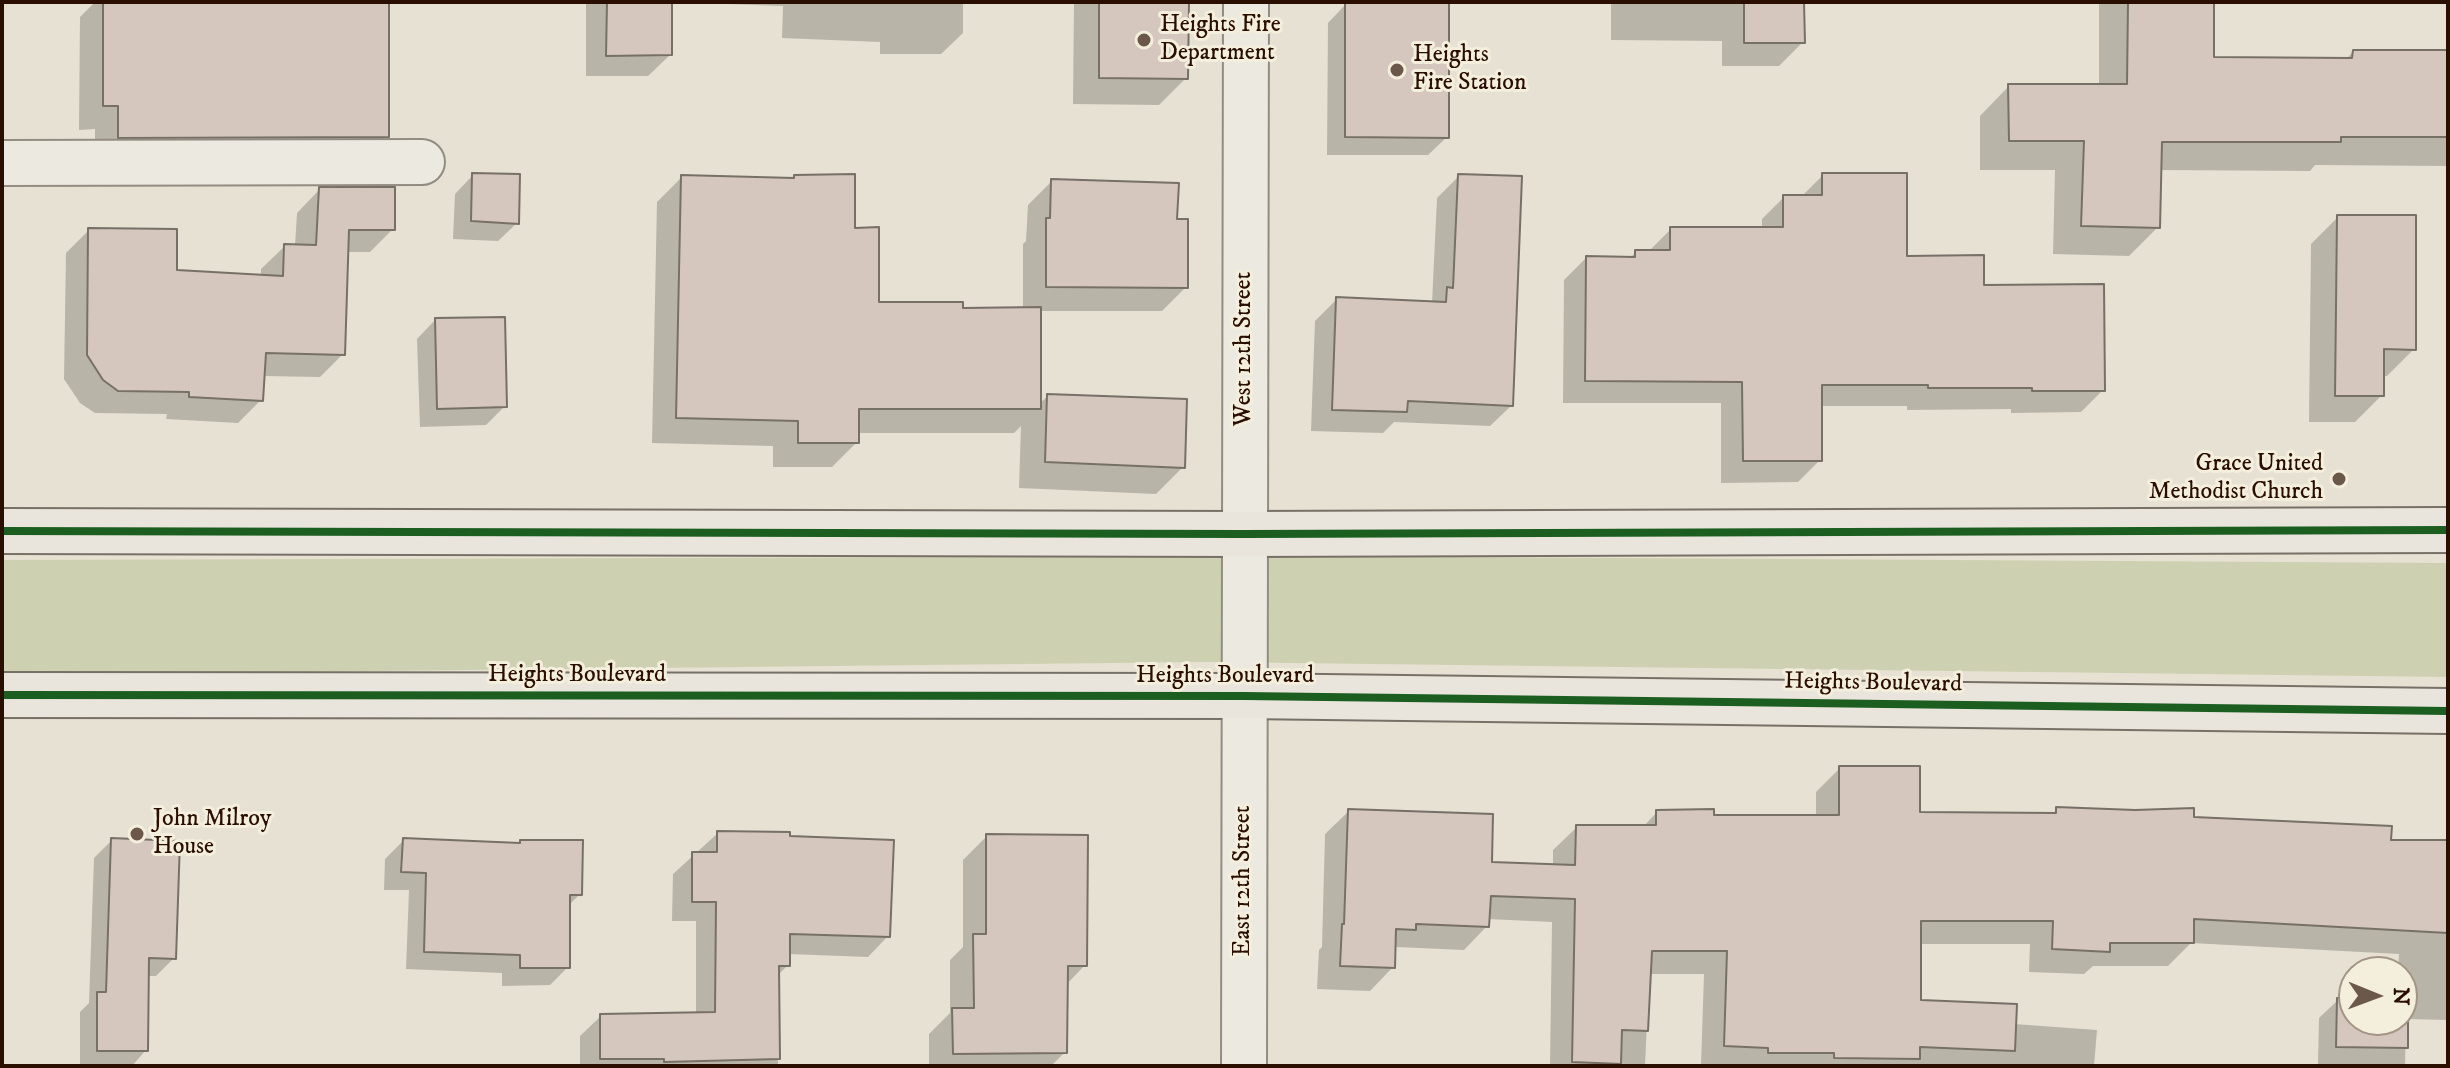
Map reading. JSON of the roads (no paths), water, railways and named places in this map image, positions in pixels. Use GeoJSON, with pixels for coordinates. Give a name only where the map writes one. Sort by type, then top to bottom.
{"type":"FeatureCollection","features":[{"type":"Feature","properties":{"kind":"main road"},"geometry":{"type":"LineString","coordinates":[[2,531],[1244,534],[2448,530]]}},
{"type":"Feature","properties":{"kind":"main road","name":"Heights Boulevard"},"geometry":{"type":"LineString","coordinates":[[2,695],[1244,696],[2448,711]]}},
{"type":"Feature","properties":{"kind":"street","name":"West 12th Street"},"geometry":{"type":"LineString","coordinates":[[1244,696],[1246,2]]}},
{"type":"Feature","properties":{"kind":"street"},"geometry":{"type":"LineString","coordinates":[[2,163],[422,162]]}},
{"type":"Feature","properties":{"kind":"street","name":"East 12th Street"},"geometry":{"type":"LineString","coordinates":[[1244,696],[1244,1066]]}},
{"type":"Feature","properties":{"kind":"place","name":"Heights Fire Department"},"geometry":{"type":"Point","coordinates":[1144,40]}},
{"type":"Feature","properties":{"kind":"place","name":"Heights Fire Station"},"geometry":{"type":"Point","coordinates":[1397,70]}},
{"type":"Feature","properties":{"kind":"place","name":"Grace United Methodist Church"},"geometry":{"type":"Point","coordinates":[2339,479]}},
{"type":"Feature","properties":{"kind":"place","name":"John Milroy House"},"geometry":{"type":"Point","coordinates":[137,834]}}]}
